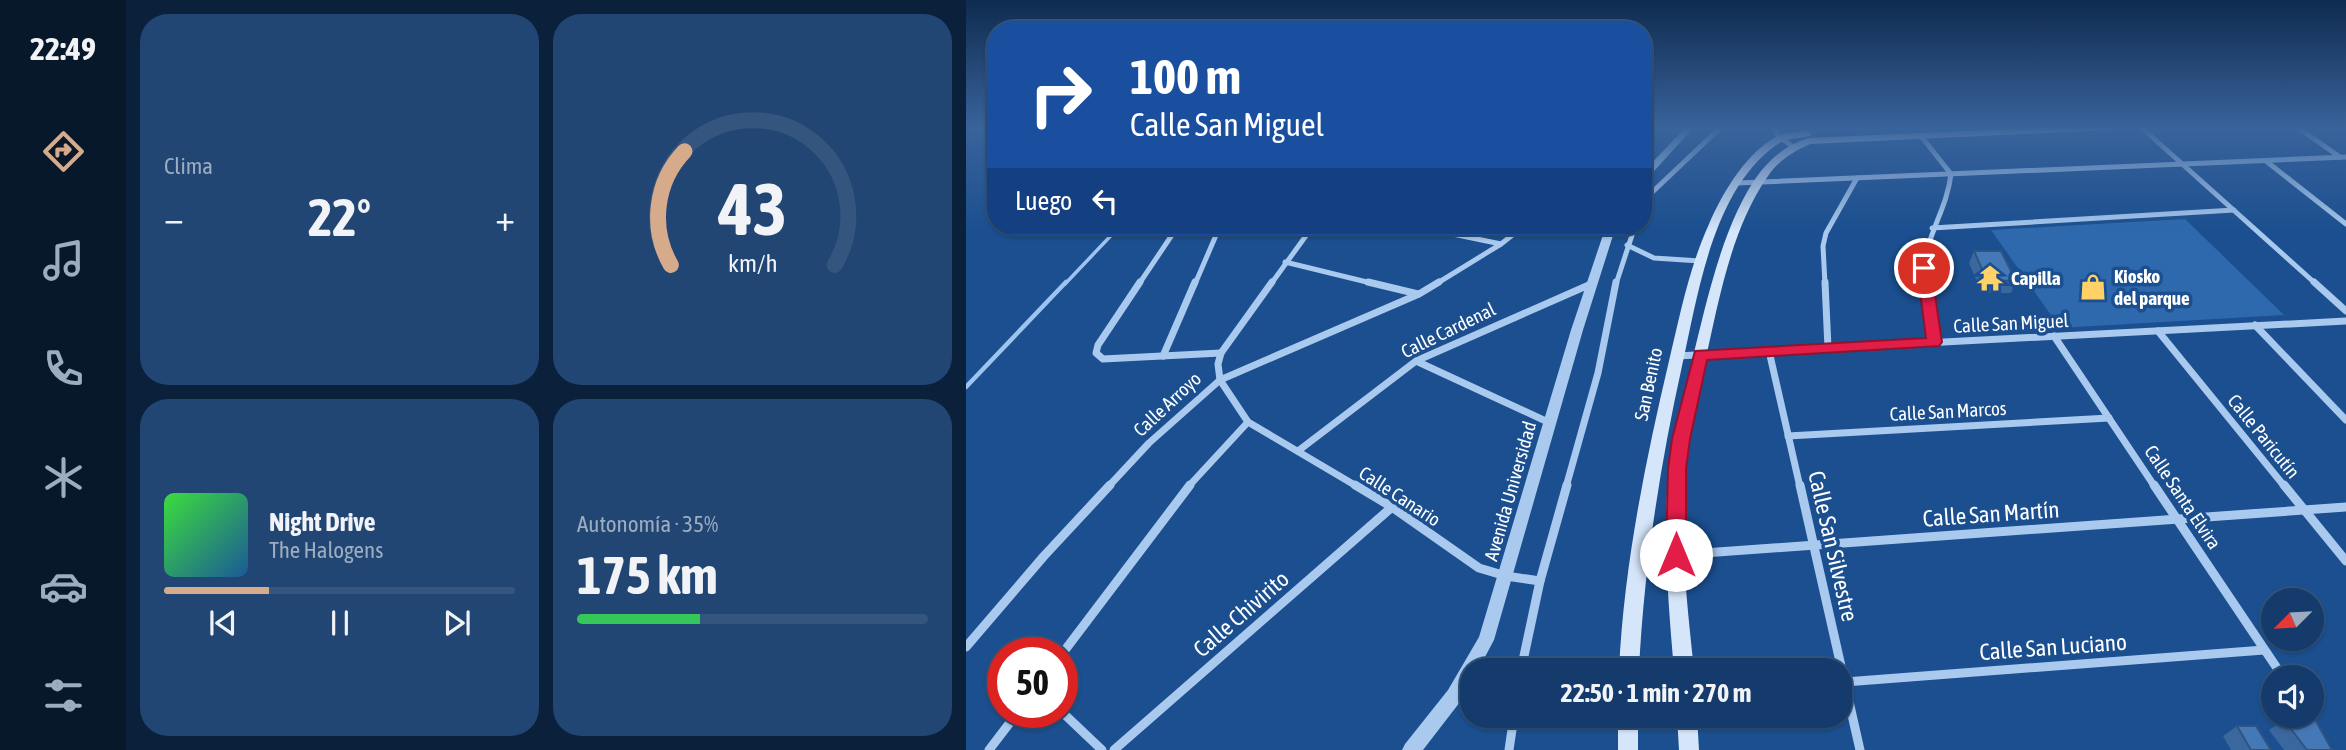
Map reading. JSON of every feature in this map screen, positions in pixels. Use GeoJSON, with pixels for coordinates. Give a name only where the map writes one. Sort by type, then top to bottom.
{"type":"FeatureCollection","features":[{"type":"Feature","properties":{"kind":"main road","name":"San Benito"},"geometry":{"type":"LineString","coordinates":[[1630,658],[1639,563],[1653,466],[1700,261],[1722,207],[1755,162]]}},
{"type":"Feature","properties":{"kind":"main road"},"geometry":{"type":"LineString","coordinates":[[1683,658],[1676,555],[1677,469],[1681,439],[1721,269],[1732,238],[1770,162]]}},
{"type":"Feature","properties":{"kind":"main road"},"geometry":{"type":"LineString","coordinates":[[1628,728],[1628,750]]}},
{"type":"Feature","properties":{"kind":"main road"},"geometry":{"type":"LineString","coordinates":[[1688,728],[1689,750]]}},
{"type":"Feature","properties":{"kind":"street"},"geometry":{"type":"LineString","coordinates":[[1652,193],[1685,162]]}},
{"type":"Feature","properties":{"kind":"street"},"geometry":{"type":"LineString","coordinates":[[1934,342],[1924,268],[1931,228],[1951,184],[1951,174],[1942,162]]}},
{"type":"Feature","properties":{"kind":"street"},"geometry":{"type":"LineString","coordinates":[[2180,162],[2346,312]]}},
{"type":"Feature","properties":{"kind":"street"},"geometry":{"type":"LineString","coordinates":[[1737,183],[2245,162]]}},
{"type":"Feature","properties":{"kind":"street"},"geometry":{"type":"LineString","coordinates":[[2267,162],[2346,224]]}},
{"type":"Feature","properties":{"kind":"street"},"geometry":{"type":"LineString","coordinates":[[1828,348],[1823,246],[1826,233],[1857,178]]}},
{"type":"Feature","properties":{"kind":"street"},"geometry":{"type":"LineString","coordinates":[[1931,228],[2234,210]]}},
{"type":"Feature","properties":{"kind":"street"},"geometry":{"type":"LineString","coordinates":[[1172,235],[1098,345],[1096,353],[1103,359],[1221,353]]}},
{"type":"Feature","properties":{"kind":"street"},"geometry":{"type":"LineString","coordinates":[[1163,356],[1216,235]]}},
{"type":"Feature","properties":{"kind":"street"},"geometry":{"type":"LineString","coordinates":[[1075,637],[1176,500],[1248,422],[1220,380],[1218,364],[1221,353],[1306,235]]}},
{"type":"Feature","properties":{"kind":"street"},"geometry":{"type":"LineString","coordinates":[[1458,235],[1501,244]]}},
{"type":"Feature","properties":{"kind":"street","name":"Calle Arroyo"},"geometry":{"type":"LineString","coordinates":[[966,647],[1044,556],[1149,443],[1220,380],[1419,294],[1512,235]]}},
{"type":"Feature","properties":{"kind":"street","name":"Avenida Universidad"},"geometry":{"type":"LineString","coordinates":[[1411,750],[1471,671],[1486,640],[1608,235]]}},
{"type":"Feature","properties":{"kind":"street"},"geometry":{"type":"LineString","coordinates":[[1524,658],[1540,581],[1598,373],[1619,268],[1632,235]]}},
{"type":"Feature","properties":{"kind":"street"},"geometry":{"type":"LineString","coordinates":[[1628,245],[1654,258],[1700,261]]}},
{"type":"Feature","properties":{"kind":"street"},"geometry":{"type":"LineString","coordinates":[[1285,262],[1419,294]]}},
{"type":"Feature","properties":{"kind":"street","name":"Calle Cardenal"},"geometry":{"type":"LineString","coordinates":[[1298,451],[1416,362],[1591,284]]}},
{"type":"Feature","properties":{"kind":"street","name":"Calle San Miguel"},"geometry":{"type":"LineString","coordinates":[[1677,356],[2346,321]]}},
{"type":"Feature","properties":{"kind":"street"},"geometry":{"type":"LineString","coordinates":[[2255,325],[2346,420]]}},
{"type":"Feature","properties":{"kind":"street","name":"Calle Paricutín"},"geometry":{"type":"LineString","coordinates":[[2158,331],[2346,561]]}},
{"type":"Feature","properties":{"kind":"street","name":"Calle Santa Elvira"},"geometry":{"type":"LineString","coordinates":[[2054,336],[2261,646]]}},
{"type":"Feature","properties":{"kind":"street","name":"Calle San Silvestre"},"geometry":{"type":"LineString","coordinates":[[1769,351],[1840,658]]}},
{"type":"Feature","properties":{"kind":"street"},"geometry":{"type":"LineString","coordinates":[[1416,362],[1550,423]]}},
{"type":"Feature","properties":{"kind":"street","name":"Calle San Marcos"},"geometry":{"type":"LineString","coordinates":[[1788,436],[2109,418]]}},
{"type":"Feature","properties":{"kind":"street","name":"Calle Canario"},"geometry":{"type":"LineString","coordinates":[[1248,422],[1392,507],[1479,568],[1506,576],[1540,581]]}},
{"type":"Feature","properties":{"kind":"street","name":"Calle Chivirito"},"geometry":{"type":"LineString","coordinates":[[1114,750],[1392,507]]}},
{"type":"Feature","properties":{"kind":"street","name":"Calle San Martín"},"geometry":{"type":"LineString","coordinates":[[1639,563],[1676,555],[2346,507]]}},
{"type":"Feature","properties":{"kind":"street","name":"Calle San Luciano"},"geometry":{"type":"LineString","coordinates":[[1852,681],[2261,650]]}},
{"type":"Feature","properties":{"kind":"street","name":"Calle San Silvestre"},"geometry":{"type":"LineString","coordinates":[[1852,714],[1860,750]]}},
{"type":"Feature","properties":{"kind":"street"},"geometry":{"type":"LineString","coordinates":[[989,750],[1006,728]]}},
{"type":"Feature","properties":{"kind":"street"},"geometry":{"type":"LineString","coordinates":[[1078,728],[1101,750]]}},
{"type":"Feature","properties":{"kind":"street"},"geometry":{"type":"LineString","coordinates":[[1509,750],[1512,728]]}},
{"type":"Feature","properties":{"kind":"shaded area"},"geometry":{"type":"Polygon","coordinates":[[[2185,219],[2284,315],[2060,328],[1991,230],[2185,219]]]}},
{"type":"Feature","properties":{"kind":"building"},"geometry":{"type":"Polygon","coordinates":[[[1974,251],[2001,251],[2016,281],[1987,280],[1974,251]]]}},
{"type":"Feature","properties":{"kind":"building"},"geometry":{"type":"Polygon","coordinates":[[[2237,726],[2256,726],[2271,750],[2251,750],[2237,726]]]}},
{"type":"Feature","properties":{"kind":"building"},"geometry":{"type":"Polygon","coordinates":[[[2290,728],[2320,728],[2332,750],[2307,750],[2290,728]]]}},
{"type":"Feature","properties":{"kind":"waterway"},"geometry":{"type":"LineString","coordinates":[[1065,284],[1111,235]]}},
{"type":"Feature","properties":{"kind":"waterway"},"geometry":{"type":"LineString","coordinates":[[966,387],[1066,282]]}},
{"type":"Feature","properties":{"kind":"place","name":"Capilla"},"geometry":{"type":"Point","coordinates":[1990,278]}},
{"type":"Feature","properties":{"kind":"place","name":"Kiosko del parque"},"geometry":{"type":"Point","coordinates":[2093,287]}},
{"type":"Feature","properties":{"kind":"route"},"geometry":{"type":"LineString","coordinates":[[1676,555],[1677,469],[1700,355],[1934,342],[1924,268]]}}]}
